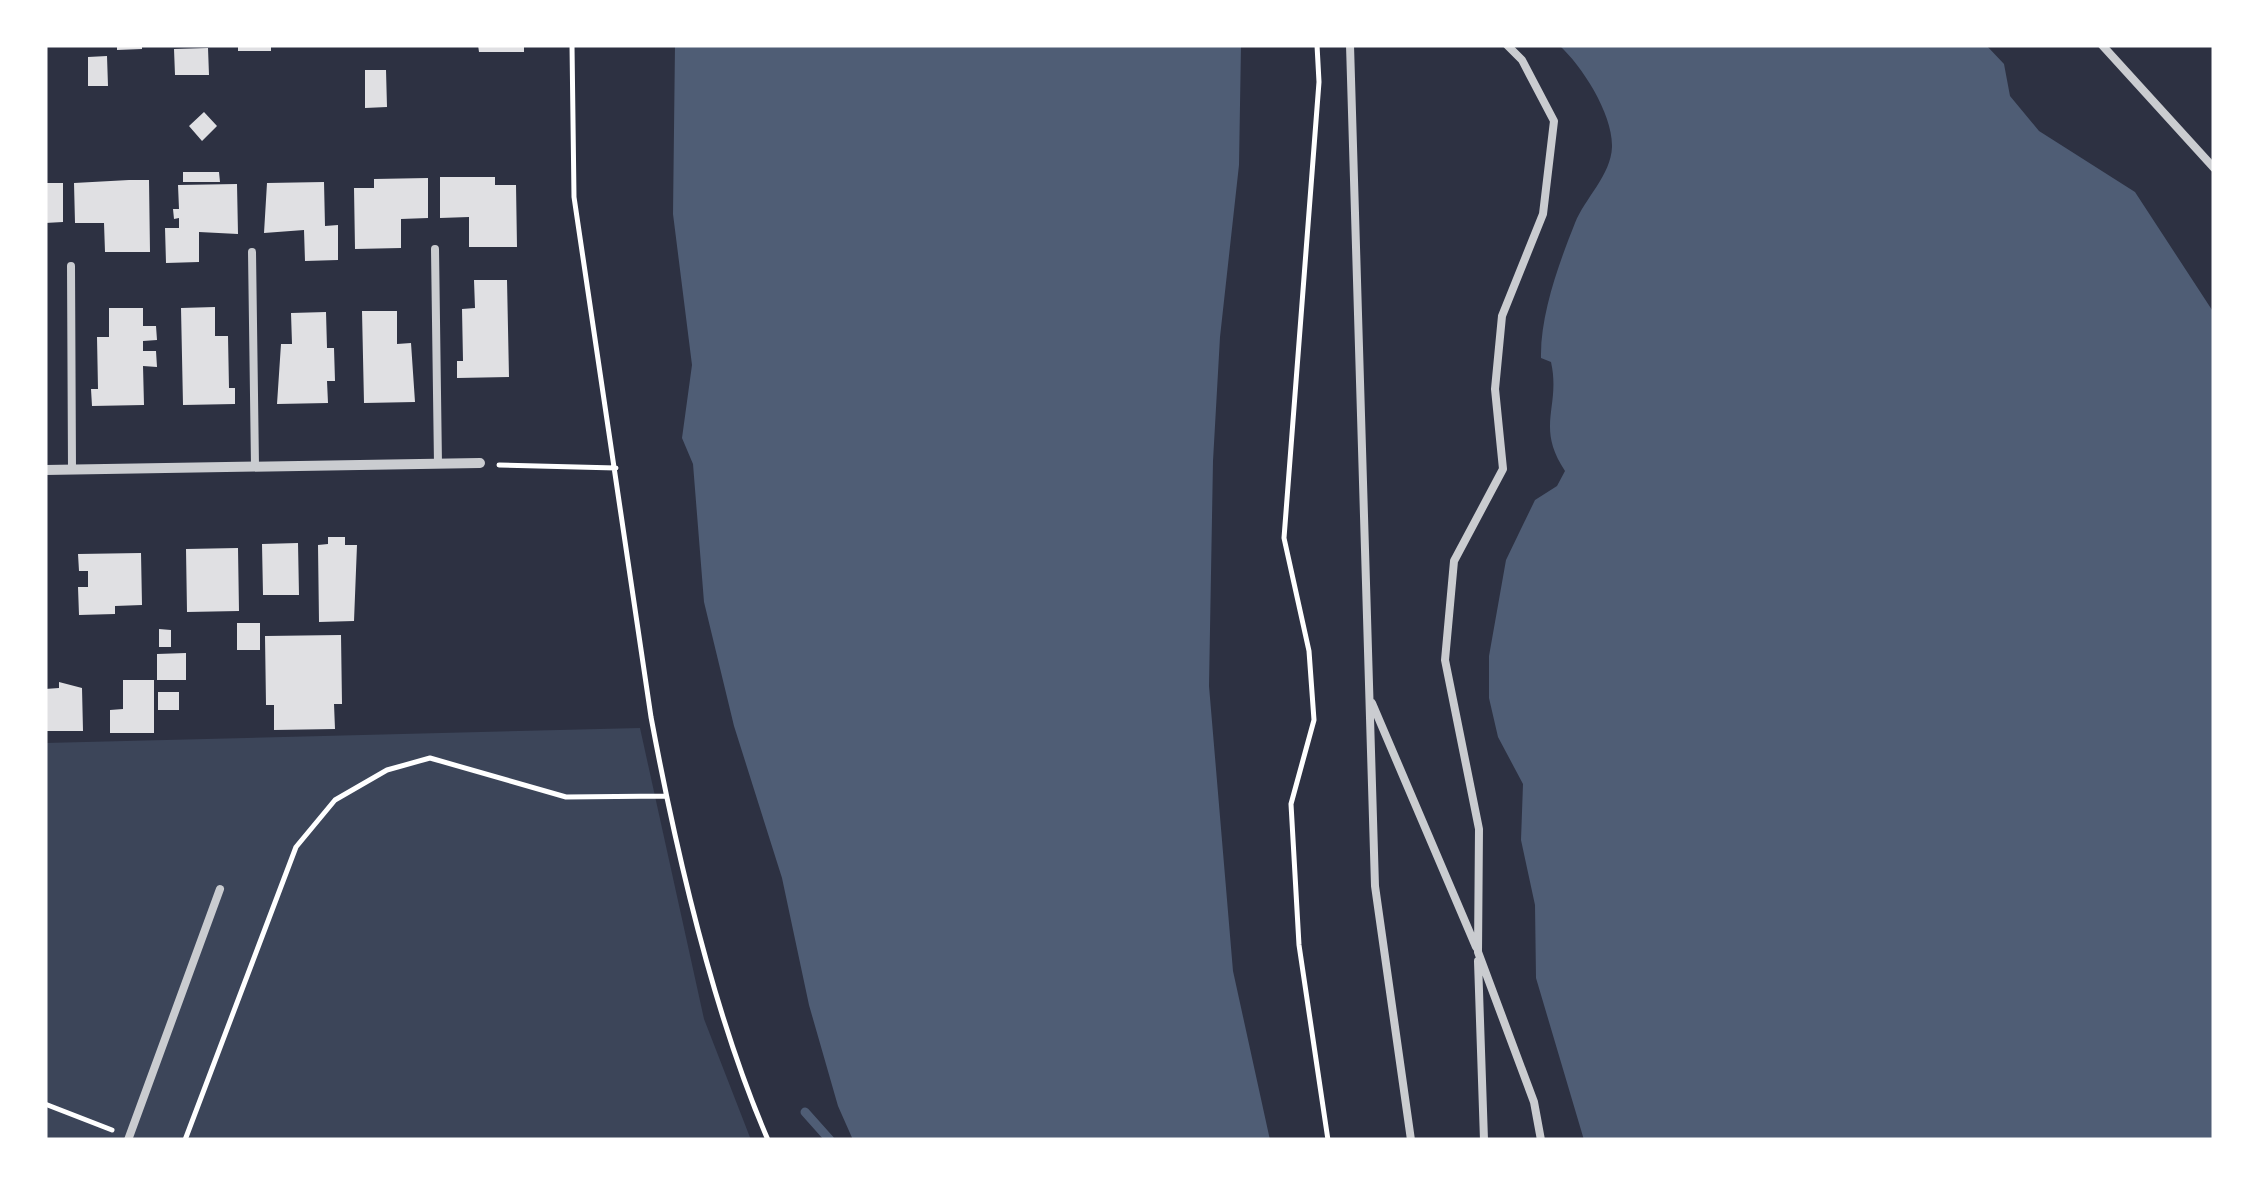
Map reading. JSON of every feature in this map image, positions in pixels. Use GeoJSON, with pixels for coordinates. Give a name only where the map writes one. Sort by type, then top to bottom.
{"type":"FeatureCollection","features":[{"type":"Feature","properties":{"kind":"street"},"geometry":{"type":"LineString","coordinates":[[45,470],[480,464]]}},
{"type":"Feature","properties":{"kind":"lane"},"geometry":{"type":"LineString","coordinates":[[1350,45],[1375,886],[1412,1140]]}},
{"type":"Feature","properties":{"kind":"lane"},"geometry":{"type":"LineString","coordinates":[[1484,1140],[1479,829],[1472,774],[1445,660],[1454,562],[1503,469],[1495,389],[1502,316],[1543,214],[1554,122],[1522,60],[1507,45]]}},
{"type":"Feature","properties":{"kind":"lane"},"geometry":{"type":"LineString","coordinates":[[2102,45],[2214,168]]}},
{"type":"Feature","properties":{"kind":"lane"},"geometry":{"type":"LineString","coordinates":[[435,250],[438,464]]}},
{"type":"Feature","properties":{"kind":"lane"},"geometry":{"type":"LineString","coordinates":[[252,252],[254,466]]}},
{"type":"Feature","properties":{"kind":"lane"},"geometry":{"type":"LineString","coordinates":[[71,266],[72,470]]}},
{"type":"Feature","properties":{"kind":"lane"},"geometry":{"type":"LineString","coordinates":[[1370,698],[1478,952],[1534,1102],[1540,1140]]}},
{"type":"Feature","properties":{"kind":"lane"},"geometry":{"type":"LineString","coordinates":[[129,1138],[220,889]]}},
{"type":"Feature","properties":{"kind":"path"},"geometry":{"type":"LineString","coordinates":[[572,45],[574,197],[633,607],[666,796],[733,1043],[768,1140]]}},
{"type":"Feature","properties":{"kind":"path"},"geometry":{"type":"LineString","coordinates":[[1317,45],[1319,82],[1284,538],[1309,651],[1314,720],[1291,804],[1300,945],[1328,1140]]}},
{"type":"Feature","properties":{"kind":"path"},"geometry":{"type":"LineString","coordinates":[[480,464],[616,468]]}},
{"type":"Feature","properties":{"kind":"path"},"geometry":{"type":"LineString","coordinates":[[185,1140],[296,847],[335,800],[386,770],[430,758],[566,797],[666,796]]}},
{"type":"Feature","properties":{"kind":"path"},"geometry":{"type":"LineString","coordinates":[[45,1104],[129,1138]]}},
{"type":"Feature","properties":{"kind":"shaded area"},"geometry":{"type":"Polygon","coordinates":[[[675,45],[1241,45],[1239,165],[1220,337],[1213,461],[1209,686],[1233,971],[1270,1140],[853,1140],[838,1106],[809,1005],[782,878],[734,726],[704,602],[693,464],[682,438],[692,365],[673,214],[675,45]]]}},
{"type":"Feature","properties":{"kind":"shaded area"},"geometry":{"type":"Polygon","coordinates":[[[1559,45],[1986,45],[2004,64],[2010,96],[2039,131],[2135,192],[2214,313],[2214,1140],[1584,1140],[1536,978],[1535,905],[1521,840],[1523,784],[1498,737],[1489,698],[1489,656],[1506,560],[1535,500],[1557,486],[1565,471],[1556,455],[1550,429],[1551,362],[1541,358],[1547,307],[1575,223],[1611,157],[1611,134],[1595,92],[1559,45]]]}},
{"type":"Feature","properties":{"kind":"shaded area"},"geometry":{"type":"Polygon","coordinates":[[[640,728],[704,1019],[751,1140],[45,1140],[45,743],[640,728]]]}},
{"type":"Feature","properties":{"kind":"building"},"geometry":{"type":"Polygon","coordinates":[[[117,45],[142,45],[142,49],[117,50],[117,45]]]}},
{"type":"Feature","properties":{"kind":"building"},"geometry":{"type":"Polygon","coordinates":[[[238,45],[271,45],[271,51],[238,51],[238,45]]]}},
{"type":"Feature","properties":{"kind":"building"},"geometry":{"type":"Polygon","coordinates":[[[478,45],[524,45],[524,52],[479,52],[478,45]]]}},
{"type":"Feature","properties":{"kind":"building"},"geometry":{"type":"Polygon","coordinates":[[[208,48],[209,75],[175,75],[174,49],[208,48]]]}},
{"type":"Feature","properties":{"kind":"building"},"geometry":{"type":"Polygon","coordinates":[[[107,56],[108,86],[88,86],[88,57],[107,56]]]}},
{"type":"Feature","properties":{"kind":"building"},"geometry":{"type":"Polygon","coordinates":[[[365,70],[386,70],[387,107],[365,108],[365,70]]]}},
{"type":"Feature","properties":{"kind":"building"},"geometry":{"type":"Polygon","coordinates":[[[204,112],[217,126],[202,141],[189,126],[204,112]]]}},
{"type":"Feature","properties":{"kind":"building"},"geometry":{"type":"Polygon","coordinates":[[[183,172],[219,172],[220,182],[183,182],[183,172]]]}},
{"type":"Feature","properties":{"kind":"building"},"geometry":{"type":"Polygon","coordinates":[[[440,177],[495,177],[495,185],[516,185],[517,247],[469,247],[469,217],[440,218],[440,177]]]}},
{"type":"Feature","properties":{"kind":"building"},"geometry":{"type":"Polygon","coordinates":[[[428,178],[428,218],[401,219],[401,248],[355,249],[354,188],[374,188],[374,179],[428,178]]]}},
{"type":"Feature","properties":{"kind":"building"},"geometry":{"type":"Polygon","coordinates":[[[149,180],[150,252],[105,252],[104,223],[75,223],[74,183],[149,180]]]}},
{"type":"Feature","properties":{"kind":"building"},"geometry":{"type":"Polygon","coordinates":[[[324,182],[325,226],[338,225],[338,260],[305,261],[304,230],[264,233],[267,183],[324,182]]]}},
{"type":"Feature","properties":{"kind":"building"},"geometry":{"type":"Polygon","coordinates":[[[45,183],[63,183],[63,222],[45,223],[45,183]]]}},
{"type":"Feature","properties":{"kind":"building"},"geometry":{"type":"Polygon","coordinates":[[[237,184],[238,234],[199,232],[199,262],[166,263],[165,228],[179,228],[179,218],[174,219],[173,209],[179,209],[178,185],[237,184]]]}},
{"type":"Feature","properties":{"kind":"building"},"geometry":{"type":"Polygon","coordinates":[[[474,280],[507,280],[509,377],[457,378],[457,361],[463,361],[462,309],[475,308],[474,280]]]}},
{"type":"Feature","properties":{"kind":"building"},"geometry":{"type":"Polygon","coordinates":[[[215,307],[215,336],[228,336],[229,388],[235,388],[235,404],[183,405],[181,308],[215,307]]]}},
{"type":"Feature","properties":{"kind":"building"},"geometry":{"type":"Polygon","coordinates":[[[109,308],[143,308],[143,326],[156,326],[157,340],[143,341],[143,351],[156,351],[157,367],[143,366],[144,405],[92,406],[91,389],[98,389],[97,337],[109,337],[109,308]]]}},
{"type":"Feature","properties":{"kind":"building"},"geometry":{"type":"Polygon","coordinates":[[[362,311],[397,311],[397,344],[411,343],[415,402],[364,403],[362,311]]]}},
{"type":"Feature","properties":{"kind":"building"},"geometry":{"type":"Polygon","coordinates":[[[326,312],[327,348],[334,348],[335,381],[327,381],[328,403],[277,404],[281,344],[292,344],[291,313],[326,312]]]}},
{"type":"Feature","properties":{"kind":"building"},"geometry":{"type":"Polygon","coordinates":[[[328,537],[345,537],[345,545],[357,545],[354,621],[319,622],[318,545],[328,544],[328,537]]]}},
{"type":"Feature","properties":{"kind":"building"},"geometry":{"type":"Polygon","coordinates":[[[298,543],[299,595],[263,595],[262,544],[298,543]]]}},
{"type":"Feature","properties":{"kind":"building"},"geometry":{"type":"Polygon","coordinates":[[[238,548],[239,611],[187,612],[186,549],[238,548]]]}},
{"type":"Feature","properties":{"kind":"building"},"geometry":{"type":"Polygon","coordinates":[[[141,553],[142,605],[115,606],[115,614],[79,615],[78,587],[88,587],[88,571],[79,571],[78,554],[141,553]]]}},
{"type":"Feature","properties":{"kind":"building"},"geometry":{"type":"Polygon","coordinates":[[[237,623],[260,623],[260,650],[237,650],[237,623]]]}},
{"type":"Feature","properties":{"kind":"building"},"geometry":{"type":"Polygon","coordinates":[[[159,629],[171,630],[171,647],[159,647],[159,629]]]}},
{"type":"Feature","properties":{"kind":"building"},"geometry":{"type":"Polygon","coordinates":[[[341,635],[342,704],[334,704],[335,729],[274,730],[274,705],[266,705],[265,636],[341,635]]]}},
{"type":"Feature","properties":{"kind":"building"},"geometry":{"type":"Polygon","coordinates":[[[186,653],[186,680],[157,680],[157,654],[186,653]]]}},
{"type":"Feature","properties":{"kind":"building"},"geometry":{"type":"Polygon","coordinates":[[[123,680],[154,680],[154,733],[110,733],[110,710],[123,709],[123,680]]]}},
{"type":"Feature","properties":{"kind":"building"},"geometry":{"type":"Polygon","coordinates":[[[59,682],[82,688],[83,731],[45,731],[45,689],[59,688],[59,682]]]}},
{"type":"Feature","properties":{"kind":"building"},"geometry":{"type":"Polygon","coordinates":[[[158,692],[179,692],[179,710],[158,710],[158,692]]]}},
{"type":"Feature","properties":{"kind":"waterway"},"geometry":{"type":"LineString","coordinates":[[805,1112],[830,1140]]}}]}
